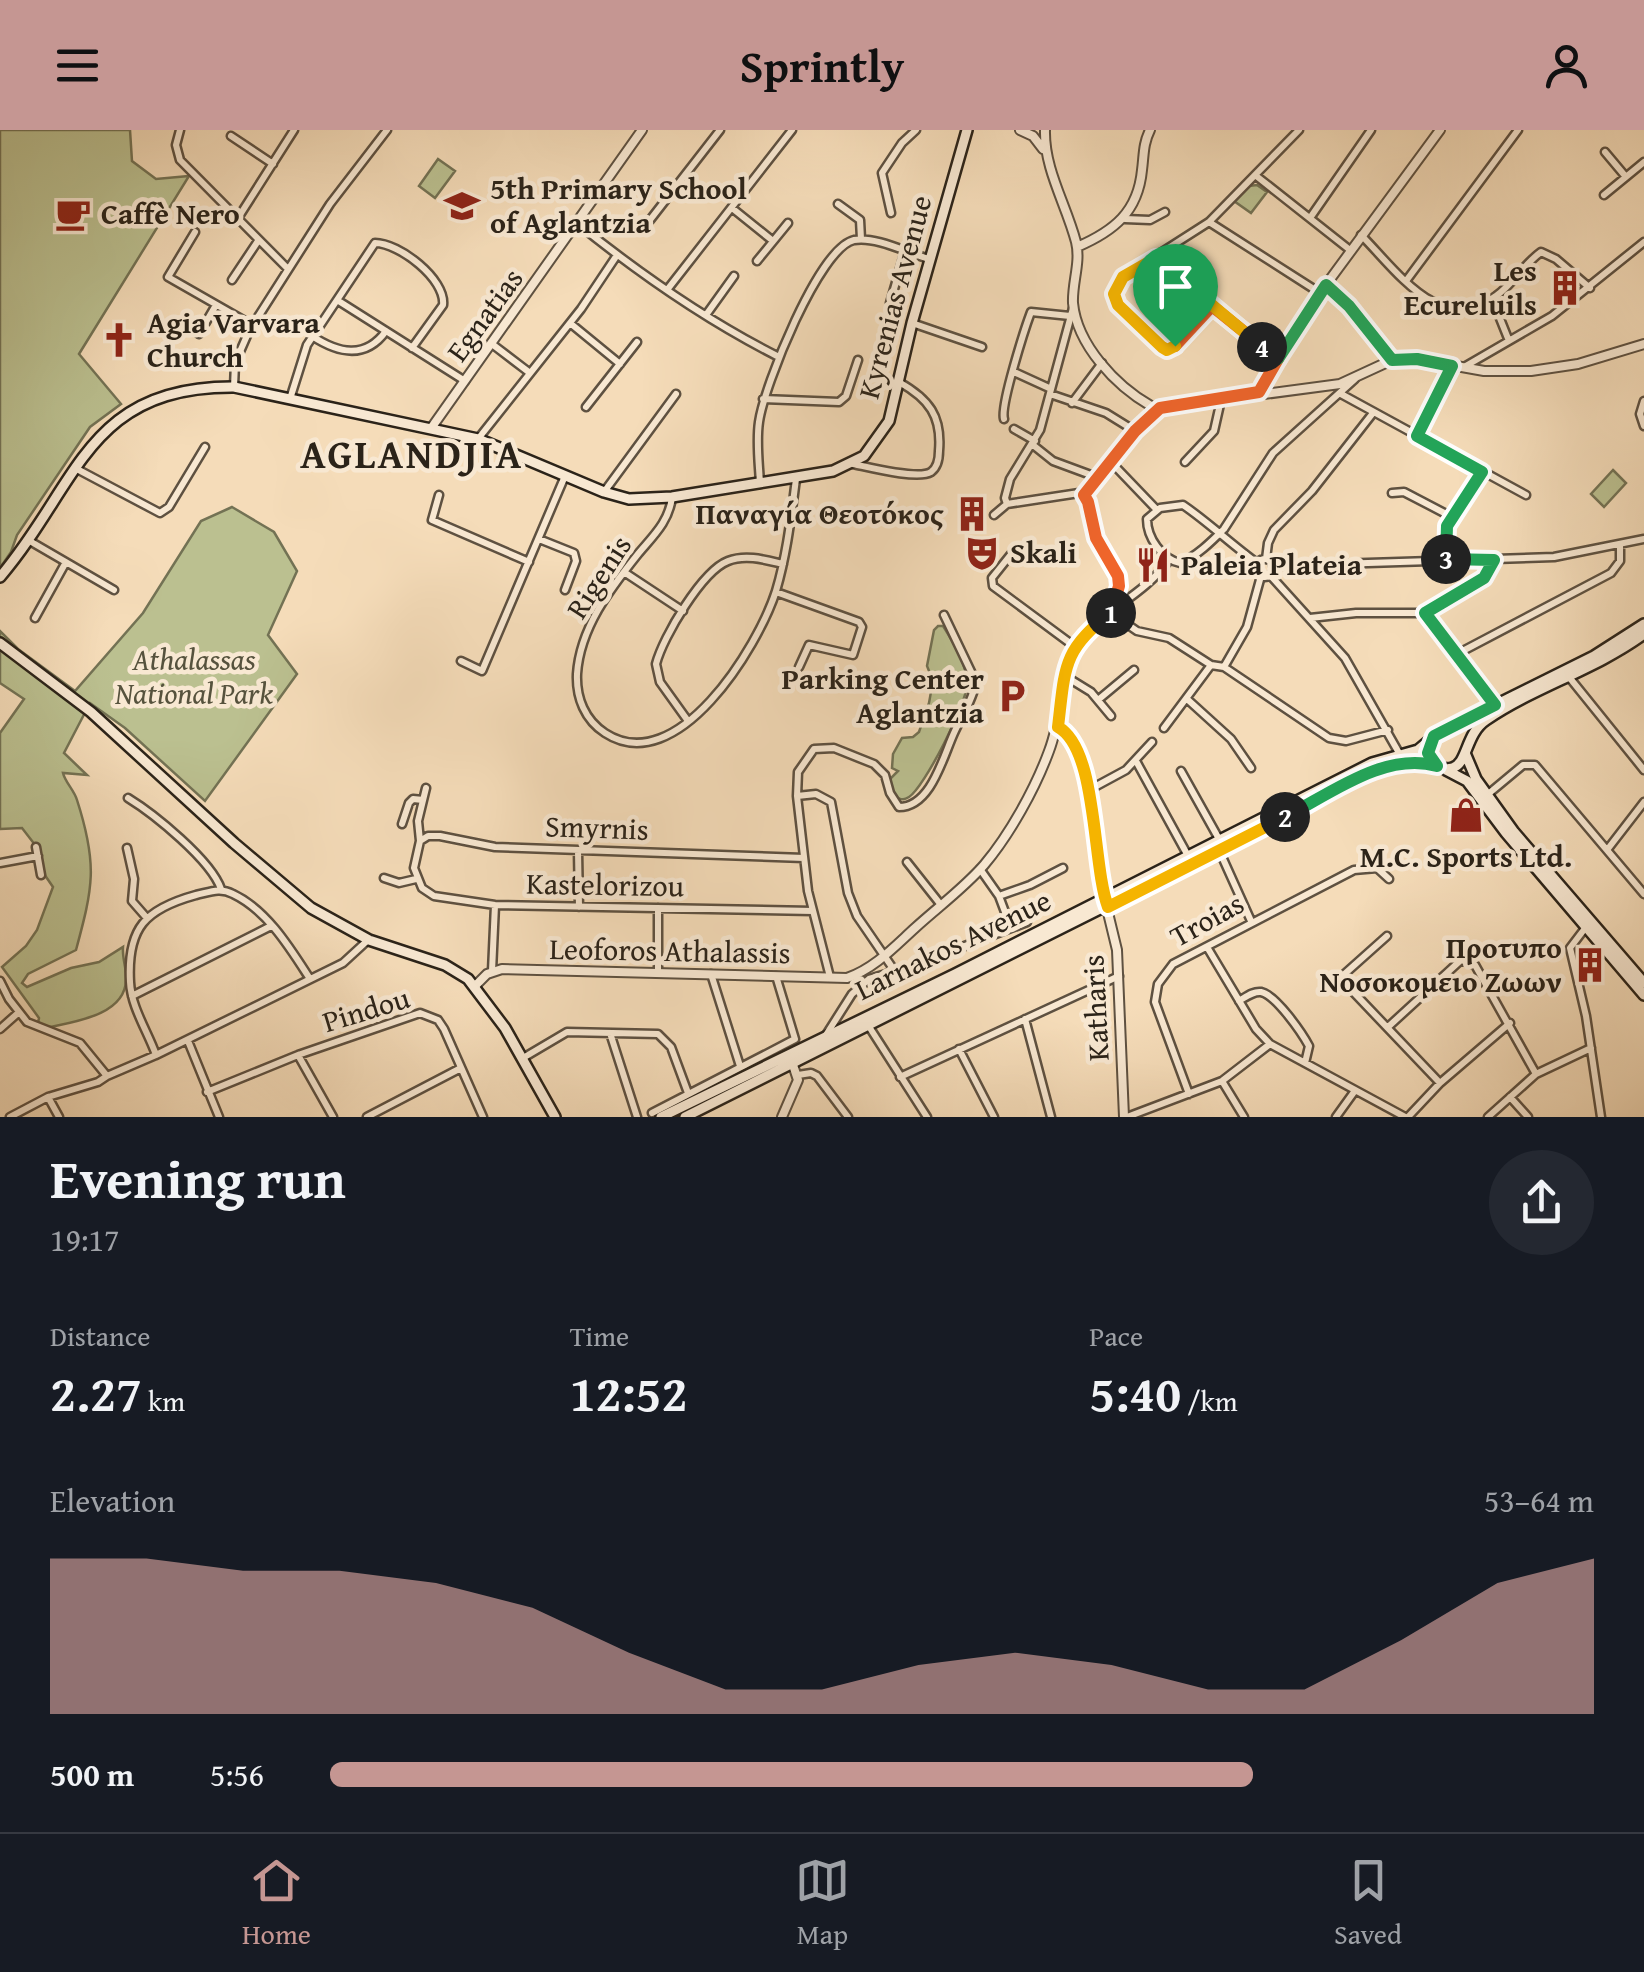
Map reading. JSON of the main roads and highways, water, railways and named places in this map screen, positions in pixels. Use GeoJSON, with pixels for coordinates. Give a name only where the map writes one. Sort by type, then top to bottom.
{"type":"FeatureCollection","features":[{"type":"Feature","properties":{"kind":"main road","name":"Kyrenias Avenue"},"geometry":{"type":"LineString","coordinates":[[0,578],[100,435],[134,407],[201,386],[234,386],[478,439],[604,492],[630,499],[672,497],[796,479],[853,464],[882,435],[893,409],[912,322],[967,130]]}},
{"type":"Feature","properties":{"kind":"main road","name":"Larnakos Avenue"},"geometry":{"type":"LineString","coordinates":[[685,1117],[1379,760],[1418,750],[1437,734],[1594,656],[1644,624]]}},
{"type":"Feature","properties":{"kind":"main road"},"geometry":{"type":"LineString","coordinates":[[1440,768],[1456,766],[1471,733],[1480,724],[1596,665],[1644,634]]}},
{"type":"Feature","properties":{"kind":"main road"},"geometry":{"type":"LineString","coordinates":[[0,646],[108,726],[294,895],[369,940],[458,972],[476,986],[554,1117]]}},
{"type":"Feature","properties":{"kind":"main road"},"geometry":{"type":"LineString","coordinates":[[1447,732],[1459,736],[1486,795],[1644,995]]}},
{"type":"Feature","properties":{"kind":"main road"},"geometry":{"type":"LineString","coordinates":[[1430,742],[1429,757],[1440,768],[1466,781],[1588,925],[1644,983]]}},
{"type":"Feature","properties":{"kind":"main road","name":"Larnakos Avenue"},"geometry":{"type":"LineString","coordinates":[[656,1115],[1106,902],[1187,854],[1219,844],[1383,768],[1409,762],[1440,768]]}},
{"type":"Feature","properties":{"kind":"place","name":"5th Primary School of Aglantzia"},"geometry":{"type":"Point","coordinates":[462,206]}},
{"type":"Feature","properties":{"kind":"place","name":"Caffè Nero"},"geometry":{"type":"Point","coordinates":[73,214]}},
{"type":"Feature","properties":{"kind":"place","name":"Les Ecureluils"},"geometry":{"type":"Point","coordinates":[1565,288]}},
{"type":"Feature","properties":{"kind":"place","name":"Agia Varvara Church"},"geometry":{"type":"Point","coordinates":[119,340]}},
{"type":"Feature","properties":{"kind":"place","name":"Παναγία Θεοτόκος"},"geometry":{"type":"Point","coordinates":[972,514]}},
{"type":"Feature","properties":{"kind":"place","name":"Skali"},"geometry":{"type":"Point","coordinates":[982,553]}},
{"type":"Feature","properties":{"kind":"place","name":"Paleia Plateia"},"geometry":{"type":"Point","coordinates":[1153,565]}},
{"type":"Feature","properties":{"kind":"place","name":"Parking Center Aglantzia"},"geometry":{"type":"Point","coordinates":[1012,696]}},
{"type":"Feature","properties":{"kind":"place","name":"M.C. Sports Ltd."},"geometry":{"type":"Point","coordinates":[1466,815]}},
{"type":"Feature","properties":{"kind":"place","name":"Προτυπο Νοσοκομειο Ζωων"},"geometry":{"type":"Point","coordinates":[1590,965]}},
{"type":"Feature","properties":{"kind":"district","name":"AGLANDJIA"},"geometry":{"type":"Point","coordinates":[412,454]}},
{"type":"Feature","properties":{"kind":"park label","name":"Athalassas National Park"},"geometry":{"type":"Point","coordinates":[194,677]}}]}
